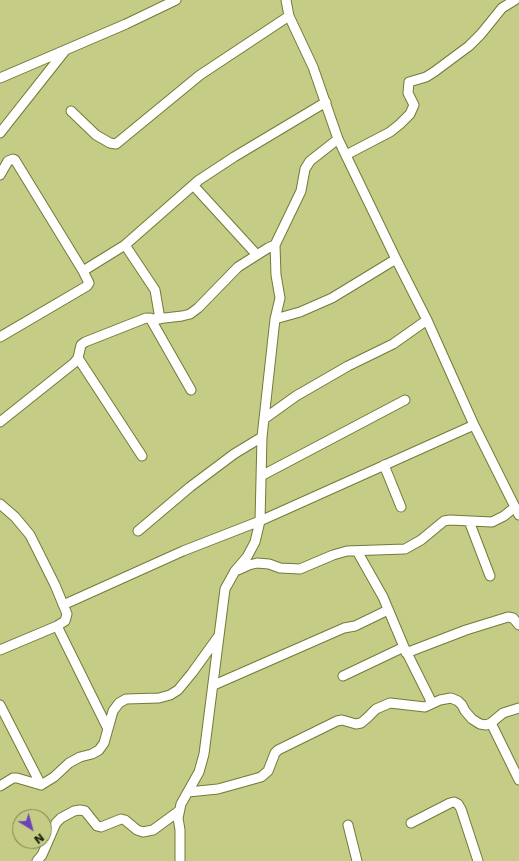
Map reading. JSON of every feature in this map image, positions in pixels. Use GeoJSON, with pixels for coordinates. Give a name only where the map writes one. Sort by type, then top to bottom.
{"type":"FeatureCollection","features":[{"type":"Feature","properties":{"kind":"street"},"geometry":{"type":"LineString","coordinates":[[0,78],[176,0]]}},
{"type":"Feature","properties":{"kind":"street"},"geometry":{"type":"LineString","coordinates":[[235,571],[257,563],[269,564],[280,568],[300,569],[333,555],[357,551],[405,549],[421,540],[444,521],[492,522],[517,511],[474,425],[428,320],[396,259],[338,139],[313,67],[289,16],[286,0]]}},
{"type":"Feature","properties":{"kind":"street"},"geometry":{"type":"LineString","coordinates":[[346,155],[390,132],[400,124],[410,114],[414,105],[408,93],[409,82],[426,77],[469,46],[502,8],[515,0]]}},
{"type":"Feature","properties":{"kind":"street"},"geometry":{"type":"LineString","coordinates":[[71,111],[96,135],[110,143],[116,144],[200,75],[289,16]]}},
{"type":"Feature","properties":{"kind":"street"},"geometry":{"type":"LineString","coordinates":[[0,133],[65,50]]}},
{"type":"Feature","properties":{"kind":"street"},"geometry":{"type":"LineString","coordinates":[[83,271],[125,245],[199,180],[234,157],[326,102]]}},
{"type":"Feature","properties":{"kind":"street"},"geometry":{"type":"LineString","coordinates":[[180,861],[179,811],[199,772],[204,754],[214,685],[225,589],[235,571],[247,557],[255,542],[260,521],[262,436],[275,319],[280,298],[276,275],[275,245],[301,191],[305,169],[310,162],[338,139]]}},
{"type":"Feature","properties":{"kind":"street"},"geometry":{"type":"LineString","coordinates":[[0,175],[8,161],[13,159],[15,160],[89,282],[87,286],[0,337]]}},
{"type":"Feature","properties":{"kind":"street"},"geometry":{"type":"LineString","coordinates":[[193,185],[257,255]]}},
{"type":"Feature","properties":{"kind":"street"},"geometry":{"type":"LineString","coordinates":[[125,245],[155,290],[160,319]]}},
{"type":"Feature","properties":{"kind":"street"},"geometry":{"type":"LineString","coordinates":[[0,422],[74,363],[78,358],[81,345],[85,342],[146,318],[160,319],[190,314],[198,308],[238,268],[275,245]]}},
{"type":"Feature","properties":{"kind":"street"},"geometry":{"type":"LineString","coordinates":[[275,319],[300,312],[332,298],[396,259]]}},
{"type":"Feature","properties":{"kind":"street"},"geometry":{"type":"LineString","coordinates":[[150,318],[192,390]]}},
{"type":"Feature","properties":{"kind":"street"},"geometry":{"type":"LineString","coordinates":[[264,419],[296,396],[348,366],[393,344],[428,320]]}},
{"type":"Feature","properties":{"kind":"street"},"geometry":{"type":"LineString","coordinates":[[78,358],[142,456]]}},
{"type":"Feature","properties":{"kind":"street"},"geometry":{"type":"LineString","coordinates":[[261,476],[405,400]]}},
{"type":"Feature","properties":{"kind":"street"},"geometry":{"type":"LineString","coordinates":[[63,604],[183,551],[260,521],[474,425]]}},
{"type":"Feature","properties":{"kind":"street"},"geometry":{"type":"LineString","coordinates":[[138,531],[190,487],[234,454],[262,436]]}},
{"type":"Feature","properties":{"kind":"street"},"geometry":{"type":"LineString","coordinates":[[384,465],[401,507]]}},
{"type":"Feature","properties":{"kind":"street"},"geometry":{"type":"LineString","coordinates":[[0,504],[15,517],[30,535],[55,585],[67,614],[65,621],[57,626],[0,650]]}},
{"type":"Feature","properties":{"kind":"street"},"geometry":{"type":"LineString","coordinates":[[469,521],[490,576]]}},
{"type":"Feature","properties":{"kind":"street"},"geometry":{"type":"LineString","coordinates":[[357,551],[383,597],[405,650],[430,699],[431,704]]}},
{"type":"Feature","properties":{"kind":"street"},"geometry":{"type":"LineString","coordinates":[[214,685],[344,628],[355,626],[388,610]]}},
{"type":"Feature","properties":{"kind":"street"},"geometry":{"type":"LineString","coordinates":[[343,676],[405,650],[508,617],[513,618],[519,624]]}},
{"type":"Feature","properties":{"kind":"street"},"geometry":{"type":"LineString","coordinates":[[57,626],[108,729]]}},
{"type":"Feature","properties":{"kind":"street"},"geometry":{"type":"LineString","coordinates":[[0,786],[13,778],[41,785],[54,777],[69,763],[99,750],[104,743],[114,711],[120,704],[126,699],[159,698],[170,696],[178,690],[192,673],[219,636]]}},
{"type":"Feature","properties":{"kind":"street"},"geometry":{"type":"LineString","coordinates":[[188,792],[218,789],[261,777],[268,771],[275,753],[278,750],[337,721],[342,720],[356,724],[361,723],[376,709],[390,703],[425,707],[446,698],[452,698],[458,700],[472,719],[480,724],[486,725],[491,723],[503,713],[519,708]]}},
{"type":"Feature","properties":{"kind":"street"},"geometry":{"type":"LineString","coordinates":[[0,705],[41,785]]}},
{"type":"Feature","properties":{"kind":"street"},"geometry":{"type":"LineString","coordinates":[[491,723],[519,780]]}},
{"type":"Feature","properties":{"kind":"street"},"geometry":{"type":"LineString","coordinates":[[411,823],[450,803],[454,802],[458,804],[478,861]]}},
{"type":"Feature","properties":{"kind":"street"},"geometry":{"type":"LineString","coordinates":[[37,861],[42,855],[56,823],[61,818],[74,811],[80,810],[85,812],[97,826],[101,827],[121,819],[125,820],[137,830],[143,832],[153,830],[179,811]]}},
{"type":"Feature","properties":{"kind":"street"},"geometry":{"type":"LineString","coordinates":[[348,825],[357,861]]}}]}
